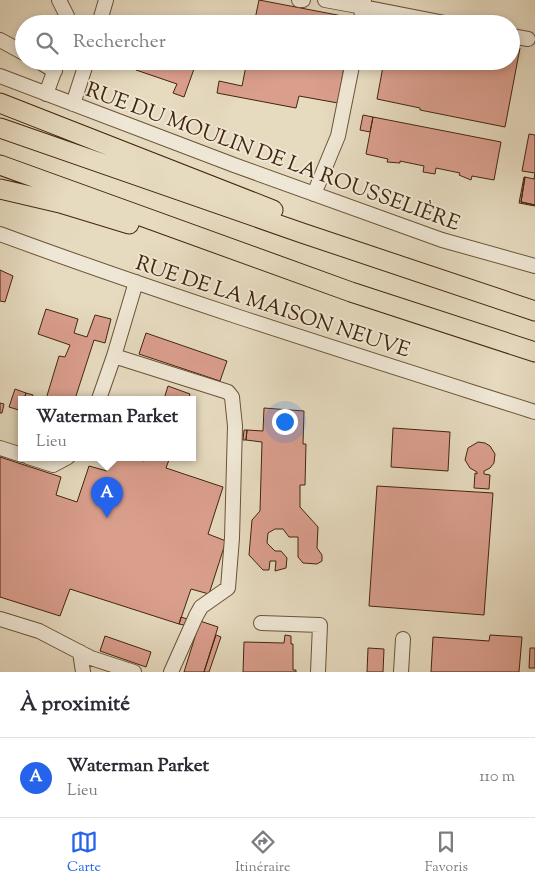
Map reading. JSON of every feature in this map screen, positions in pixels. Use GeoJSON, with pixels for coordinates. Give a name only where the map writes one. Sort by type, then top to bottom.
{"type":"FeatureCollection","features":[{"type":"Feature","properties":{"kind":"highway"},"geometry":{"type":"LineString","coordinates":[[0,103],[299,221],[302,233]]}},
{"type":"Feature","properties":{"kind":"highway"},"geometry":{"type":"LineString","coordinates":[[0,128],[302,233],[535,310]]}},
{"type":"Feature","properties":{"kind":"highway"},"geometry":{"type":"LineString","coordinates":[[0,165],[351,292],[535,352]]}},
{"type":"Feature","properties":{"kind":"highway"},"geometry":{"type":"LineString","coordinates":[[0,189],[60,203],[150,231],[167,225]]}},
{"type":"Feature","properties":{"kind":"street"},"geometry":{"type":"LineString","coordinates":[[59,0],[66,15]]}},
{"type":"Feature","properties":{"kind":"street"},"geometry":{"type":"LineString","coordinates":[[101,15],[106,0]]}},
{"type":"Feature","properties":{"kind":"street"},"geometry":{"type":"LineString","coordinates":[[325,0],[364,3],[413,15]]}},
{"type":"Feature","properties":{"kind":"street"},"geometry":{"type":"LineString","coordinates":[[520,38],[528,39]]}},
{"type":"Feature","properties":{"kind":"street"},"geometry":{"type":"LineString","coordinates":[[0,40],[15,48]]}},
{"type":"Feature","properties":{"kind":"street"},"geometry":{"type":"LineString","coordinates":[[46,94],[55,70]]}},
{"type":"Feature","properties":{"kind":"street"},"geometry":{"type":"LineString","coordinates":[[73,104],[84,70]]}},
{"type":"Feature","properties":{"kind":"street"},"geometry":{"type":"LineString","coordinates":[[314,194],[338,136],[351,70]]}},
{"type":"Feature","properties":{"kind":"street","name":"RUE DU MOULIN DE LA ROUSSELIÈRE"},"geometry":{"type":"LineString","coordinates":[[0,76],[442,240],[535,266]]}},
{"type":"Feature","properties":{"kind":"street","name":"RUE DE LA MAISON NEUVE"},"geometry":{"type":"LineString","coordinates":[[0,234],[273,328],[535,412]]}},
{"type":"Feature","properties":{"kind":"street"},"geometry":{"type":"LineString","coordinates":[[100,396],[136,282]]}},
{"type":"Feature","properties":{"kind":"street"},"geometry":{"type":"LineString","coordinates":[[114,356],[228,392],[232,397],[235,426],[228,588],[198,611],[171,672]]}},
{"type":"Feature","properties":{"kind":"street"},"geometry":{"type":"LineString","coordinates":[[0,448],[18,454]]}},
{"type":"Feature","properties":{"kind":"street"},"geometry":{"type":"LineString","coordinates":[[40,461],[53,465],[60,461]]}},
{"type":"Feature","properties":{"kind":"street"},"geometry":{"type":"LineString","coordinates":[[0,619],[39,631],[91,658],[134,672]]}},
{"type":"Feature","properties":{"kind":"street"},"geometry":{"type":"LineString","coordinates":[[261,623],[320,625],[318,672]]}},
{"type":"Feature","properties":{"kind":"street"},"geometry":{"type":"LineString","coordinates":[[401,672],[403,639]]}},
{"type":"Feature","properties":{"kind":"street"},"geometry":{"type":"LineString","coordinates":[[80,652],[83,672]]}},
{"type":"Feature","properties":{"kind":"building"},"geometry":{"type":"Polygon","coordinates":[[[259,0],[337,15],[256,15],[259,0]]]}},
{"type":"Feature","properties":{"kind":"building"},"geometry":{"type":"Polygon","coordinates":[[[136,70],[194,70],[184,97],[173,93],[177,84],[136,70]]]}},
{"type":"Feature","properties":{"kind":"building"},"geometry":{"type":"Polygon","coordinates":[[[245,70],[344,70],[338,103],[299,96],[296,108],[217,93],[219,81],[242,86],[245,70]]]}},
{"type":"Feature","properties":{"kind":"building"},"geometry":{"type":"Polygon","coordinates":[[[382,70],[516,70],[505,127],[420,110],[420,108],[377,99],[382,70]]]}},
{"type":"Feature","properties":{"kind":"building"},"geometry":{"type":"Polygon","coordinates":[[[363,115],[373,117],[370,132],[360,130],[363,115]]]}},
{"type":"Feature","properties":{"kind":"building"},"geometry":{"type":"Polygon","coordinates":[[[373,117],[501,142],[494,180],[472,176],[471,180],[459,175],[460,173],[436,168],[435,174],[423,172],[424,166],[400,161],[400,163],[387,162],[388,159],[366,154],[373,117]]]}},
{"type":"Feature","properties":{"kind":"building"},"geometry":{"type":"Polygon","coordinates":[[[529,134],[535,135],[535,173],[522,171],[529,134]]]}},
{"type":"Feature","properties":{"kind":"building"},"geometry":{"type":"Polygon","coordinates":[[[535,173],[535,205],[521,202],[525,177],[534,179],[535,173]]]}},
{"type":"Feature","properties":{"kind":"building"},"geometry":{"type":"Polygon","coordinates":[[[524,177],[521,202],[535,206],[519,203],[524,177]]]}},
{"type":"Feature","properties":{"kind":"building"},"geometry":{"type":"Polygon","coordinates":[[[0,270],[13,276],[5,302],[0,301],[0,270]]]}},
{"type":"Feature","properties":{"kind":"building"},"geometry":{"type":"Polygon","coordinates":[[[46,309],[78,319],[74,333],[87,337],[95,315],[111,319],[105,343],[94,340],[76,396],[47,396],[59,356],[65,357],[70,345],[38,334],[46,309]]]}},
{"type":"Feature","properties":{"kind":"building"},"geometry":{"type":"Polygon","coordinates":[[[146,333],[227,361],[220,381],[139,354],[146,333]]]}},
{"type":"Feature","properties":{"kind":"building"},"geometry":{"type":"Polygon","coordinates":[[[168,386],[190,394],[189,396],[165,396],[168,386]]]}},
{"type":"Feature","properties":{"kind":"building"},"geometry":{"type":"Polygon","coordinates":[[[15,389],[26,393],[25,396],[18,396],[18,410],[9,407],[15,389]]]}},
{"type":"Feature","properties":{"kind":"building"},"geometry":{"type":"Polygon","coordinates":[[[0,403],[4,404],[2,413],[0,413],[0,403]]]}},
{"type":"Feature","properties":{"kind":"building"},"geometry":{"type":"Polygon","coordinates":[[[264,408],[304,411],[303,444],[306,444],[305,485],[300,485],[300,507],[318,527],[317,548],[322,555],[322,561],[317,564],[303,563],[298,557],[298,537],[289,537],[283,529],[275,529],[268,533],[267,543],[275,551],[281,551],[287,558],[286,568],[275,571],[276,561],[270,561],[269,570],[263,570],[249,555],[252,520],[260,511],[262,442],[246,440],[247,430],[263,431],[264,408]]]}},
{"type":"Feature","properties":{"kind":"building"},"geometry":{"type":"Polygon","coordinates":[[[393,428],[450,432],[448,471],[391,467],[393,428]]]}},
{"type":"Feature","properties":{"kind":"building"},"geometry":{"type":"Polygon","coordinates":[[[244,430],[247,430],[246,440],[243,440],[244,430]]]}},
{"type":"Feature","properties":{"kind":"building"},"geometry":{"type":"Polygon","coordinates":[[[478,442],[490,446],[495,454],[494,463],[484,471],[484,474],[490,475],[489,489],[474,488],[475,473],[477,474],[477,472],[470,468],[465,460],[468,448],[478,442]]]}},
{"type":"Feature","properties":{"kind":"building"},"geometry":{"type":"Polygon","coordinates":[[[0,457],[61,477],[56,495],[77,502],[89,466],[107,471],[111,461],[169,461],[166,468],[223,487],[208,534],[226,541],[209,594],[191,589],[179,624],[70,589],[60,616],[0,597],[0,457]]]}},
{"type":"Feature","properties":{"kind":"building"},"geometry":{"type":"Polygon","coordinates":[[[377,486],[493,493],[484,615],[369,606],[377,486]]]}},
{"type":"Feature","properties":{"kind":"building"},"geometry":{"type":"Polygon","coordinates":[[[181,617],[187,619],[184,625],[179,624],[181,617]]]}},
{"type":"Feature","properties":{"kind":"building"},"geometry":{"type":"Polygon","coordinates":[[[200,621],[218,627],[204,672],[184,672],[200,621]]]}},
{"type":"Feature","properties":{"kind":"building"},"geometry":{"type":"Polygon","coordinates":[[[216,635],[221,637],[209,672],[204,672],[216,635]]]}},
{"type":"Feature","properties":{"kind":"building"},"geometry":{"type":"Polygon","coordinates":[[[285,635],[291,636],[291,644],[293,644],[293,670],[296,670],[296,672],[243,672],[244,642],[284,643],[285,635]]]}},
{"type":"Feature","properties":{"kind":"building"},"geometry":{"type":"Polygon","coordinates":[[[490,635],[522,637],[519,672],[431,672],[433,637],[489,641],[490,635]]]}},
{"type":"Feature","properties":{"kind":"building"},"geometry":{"type":"Polygon","coordinates":[[[105,636],[151,652],[146,667],[100,651],[105,636]]]}},
{"type":"Feature","properties":{"kind":"building"},"geometry":{"type":"Polygon","coordinates":[[[368,648],[384,649],[383,672],[367,672],[368,648]]]}},
{"type":"Feature","properties":{"kind":"building"},"geometry":{"type":"Polygon","coordinates":[[[530,648],[535,648],[535,668],[529,668],[530,648]]]}},
{"type":"Feature","properties":{"kind":"place","name":"Waterman Parket"},"geometry":{"type":"Point","coordinates":[107,518]}}]}
